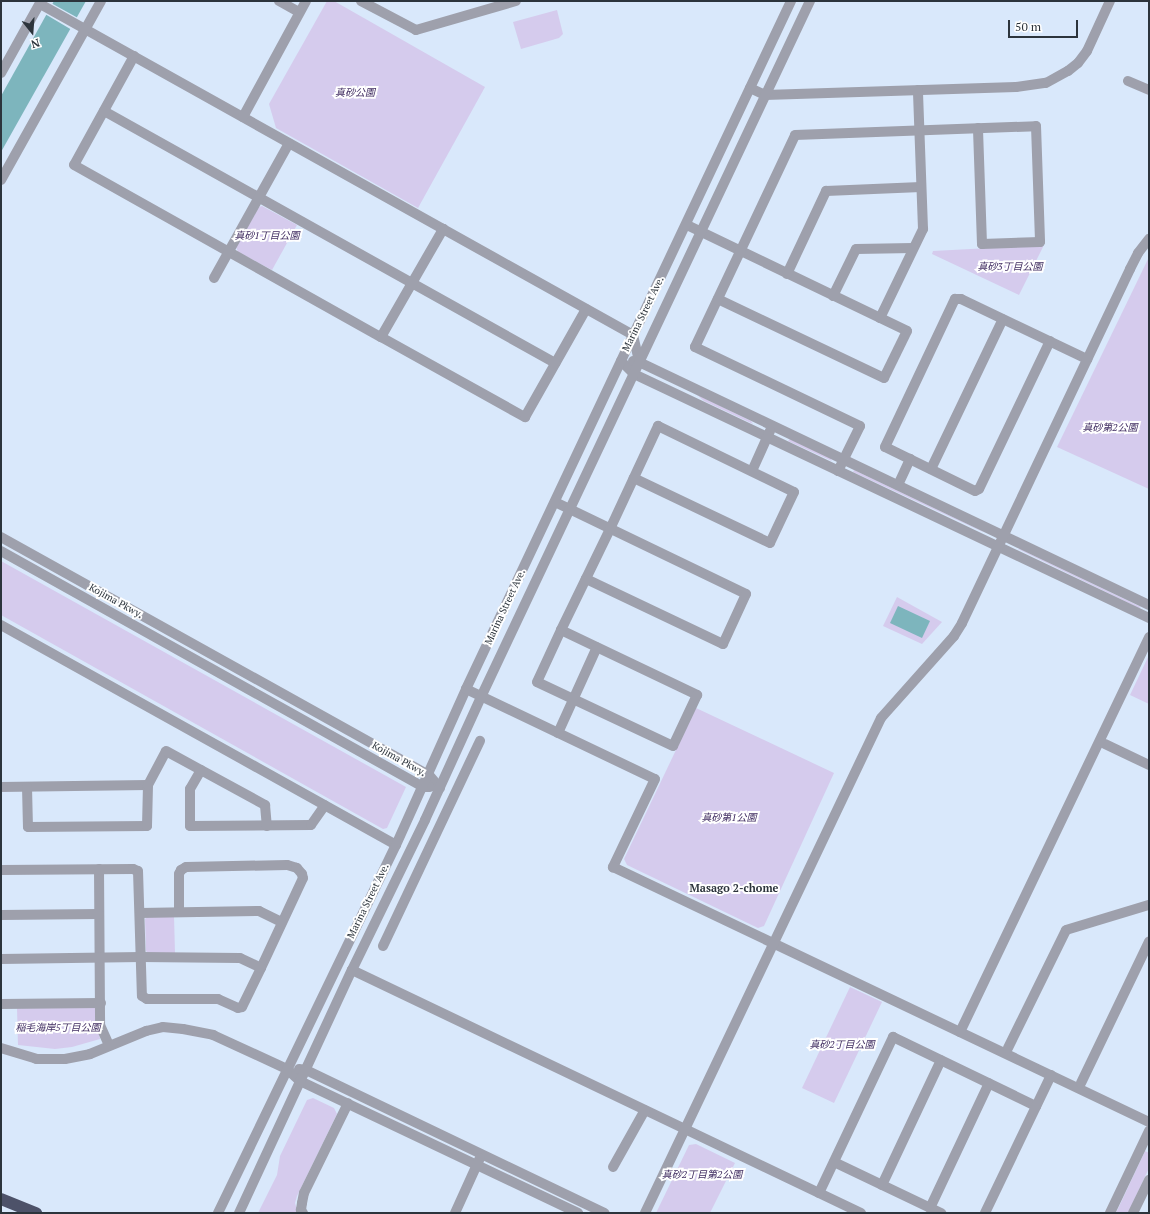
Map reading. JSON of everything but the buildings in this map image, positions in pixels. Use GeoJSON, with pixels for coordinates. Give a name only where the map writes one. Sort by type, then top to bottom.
{"type":"FeatureCollection","features":[{"type":"Feature","properties":{"kind":"highway"},"geometry":{"type":"LineString","coordinates":[[1,1198],[36,1213]]}},
{"type":"Feature","properties":{"kind":"street"},"geometry":{"type":"LineString","coordinates":[[1,180],[101,1]]}},
{"type":"Feature","properties":{"kind":"street"},"geometry":{"type":"LineString","coordinates":[[279,1],[300,12]]}},
{"type":"Feature","properties":{"kind":"street"},"geometry":{"type":"LineString","coordinates":[[243,117],[306,1]]}},
{"type":"Feature","properties":{"kind":"street"},"geometry":{"type":"LineString","coordinates":[[361,1],[416,30],[516,1]]}},
{"type":"Feature","properties":{"kind":"street","name":"Marina Street Ave."},"geometry":{"type":"LineString","coordinates":[[218,1213],[424,787],[466,690],[633,335],[687,225],[791,1]]}},
{"type":"Feature","properties":{"kind":"street","name":"Marina Street Ave."},"geometry":{"type":"LineString","coordinates":[[239,1213],[352,970],[440,788],[481,697],[810,1]]}},
{"type":"Feature","properties":{"kind":"street"},"geometry":{"type":"LineString","coordinates":[[750,88],[765,95],[1016,87],[1046,83],[1068,71],[1078,63],[1087,51],[1110,1]]}},
{"type":"Feature","properties":{"kind":"street"},"geometry":{"type":"LineString","coordinates":[[1,73],[41,2],[85,29],[633,335],[639,362]]}},
{"type":"Feature","properties":{"kind":"street"},"geometry":{"type":"LineString","coordinates":[[134,56],[74,165],[229,252],[525,417],[586,309]]}},
{"type":"Feature","properties":{"kind":"street"},"geometry":{"type":"LineString","coordinates":[[1128,81],[1149,90]]}},
{"type":"Feature","properties":{"kind":"street"},"geometry":{"type":"LineString","coordinates":[[880,318],[923,229],[918,90]]}},
{"type":"Feature","properties":{"kind":"street"},"geometry":{"type":"LineString","coordinates":[[104,111],[555,363]]}},
{"type":"Feature","properties":{"kind":"street"},"geometry":{"type":"LineString","coordinates":[[838,471],[860,426],[695,347],[795,135],[919,130],[1036,126],[1040,242],[982,244],[978,128]]}},
{"type":"Feature","properties":{"kind":"street"},"geometry":{"type":"LineString","coordinates":[[214,278],[289,143]]}},
{"type":"Feature","properties":{"kind":"street"},"geometry":{"type":"LineString","coordinates":[[787,274],[826,191],[921,187]]}},
{"type":"Feature","properties":{"kind":"street"},"geometry":{"type":"LineString","coordinates":[[687,225],[907,331],[884,378],[718,299]]}},
{"type":"Feature","properties":{"kind":"street"},"geometry":{"type":"LineString","coordinates":[[381,337],[443,229]]}},
{"type":"Feature","properties":{"kind":"street"},"geometry":{"type":"LineString","coordinates":[[645,1213],[880,718],[954,636],[962,623],[1138,253],[1149,239]]}},
{"type":"Feature","properties":{"kind":"street"},"geometry":{"type":"LineString","coordinates":[[833,296],[856,249],[913,248]]}},
{"type":"Feature","properties":{"kind":"street"},"geometry":{"type":"LineString","coordinates":[[1050,341],[979,489],[975,490],[885,447],[955,299],[961,299],[1003,319],[1050,341],[1088,359]]}},
{"type":"Feature","properties":{"kind":"street"},"geometry":{"type":"LineString","coordinates":[[931,470],[1003,319]]}},
{"type":"Feature","properties":{"kind":"street"},"geometry":{"type":"LineString","coordinates":[[621,361],[639,362],[1149,605]]}},
{"type":"Feature","properties":{"kind":"street"},"geometry":{"type":"LineString","coordinates":[[621,361],[634,374],[1149,618]]}},
{"type":"Feature","properties":{"kind":"street"},"geometry":{"type":"LineString","coordinates":[[561,630],[697,695],[673,746],[537,682],[561,630],[610,529],[658,426],[794,492],[770,543],[634,478]]}},
{"type":"Feature","properties":{"kind":"street"},"geometry":{"type":"LineString","coordinates":[[752,471],[773,426]]}},
{"type":"Feature","properties":{"kind":"street"},"geometry":{"type":"LineString","coordinates":[[898,485],[910,459]]}},
{"type":"Feature","properties":{"kind":"street"},"geometry":{"type":"LineString","coordinates":[[555,502],[746,594],[722,644],[586,579]]}},
{"type":"Feature","properties":{"kind":"street","name":"Kojima Pkwy."},"geometry":{"type":"LineString","coordinates":[[1,537],[429,776],[440,788]]}},
{"type":"Feature","properties":{"kind":"street","name":"Kojima Pkwy."},"geometry":{"type":"LineString","coordinates":[[1,551],[424,787],[440,788]]}},
{"type":"Feature","properties":{"kind":"street"},"geometry":{"type":"LineString","coordinates":[[1,625],[396,845]]}},
{"type":"Feature","properties":{"kind":"street"},"geometry":{"type":"LineString","coordinates":[[960,1032],[1149,637]]}},
{"type":"Feature","properties":{"kind":"street"},"geometry":{"type":"LineString","coordinates":[[558,733],[597,647]]}},
{"type":"Feature","properties":{"kind":"street"},"geometry":{"type":"LineString","coordinates":[[466,690],[655,779],[613,867],[1149,1122]]}},
{"type":"Feature","properties":{"kind":"street"},"geometry":{"type":"LineString","coordinates":[[383,946],[480,741]]}},
{"type":"Feature","properties":{"kind":"street"},"geometry":{"type":"LineString","coordinates":[[1105,744],[1149,765]]}},
{"type":"Feature","properties":{"kind":"street"},"geometry":{"type":"LineString","coordinates":[[27,787],[28,827],[147,826],[148,785],[166,751],[265,805],[267,826]]}},
{"type":"Feature","properties":{"kind":"street"},"geometry":{"type":"LineString","coordinates":[[201,770],[190,789],[190,826],[311,825],[325,805]]}},
{"type":"Feature","properties":{"kind":"street"},"geometry":{"type":"LineString","coordinates":[[1,787],[148,785]]}},
{"type":"Feature","properties":{"kind":"street"},"geometry":{"type":"LineString","coordinates":[[1,870],[133,869],[138,871],[142,996],[147,999],[218,999],[238,1008],[242,1007],[261,968],[303,878],[302,874],[297,868],[288,865],[186,867],[181,870],[179,874],[179,912]]}},
{"type":"Feature","properties":{"kind":"street"},"geometry":{"type":"LineString","coordinates":[[99,869],[100,1025],[109,1045]]}},
{"type":"Feature","properties":{"kind":"street"},"geometry":{"type":"LineString","coordinates":[[1008,1048],[1066,930],[1149,905]]}},
{"type":"Feature","properties":{"kind":"street"},"geometry":{"type":"LineString","coordinates":[[140,913],[259,911],[282,922]]}},
{"type":"Feature","properties":{"kind":"street"},"geometry":{"type":"LineString","coordinates":[[1,914],[99,914]]}},
{"type":"Feature","properties":{"kind":"street"},"geometry":{"type":"LineString","coordinates":[[1081,1083],[1149,942]]}},
{"type":"Feature","properties":{"kind":"street"},"geometry":{"type":"LineString","coordinates":[[1,959],[141,957],[240,958],[261,968]]}},
{"type":"Feature","properties":{"kind":"street"},"geometry":{"type":"LineString","coordinates":[[352,970],[861,1213]]}},
{"type":"Feature","properties":{"kind":"street"},"geometry":{"type":"LineString","coordinates":[[1,1004],[101,1003]]}},
{"type":"Feature","properties":{"kind":"street"},"geometry":{"type":"LineString","coordinates":[[1,1048],[36,1059],[65,1059],[90,1054],[146,1031],[164,1027],[212,1035],[287,1069],[300,1081],[578,1213]]}},
{"type":"Feature","properties":{"kind":"street"},"geometry":{"type":"LineString","coordinates":[[820,1193],[893,1038],[1036,1106]]}},
{"type":"Feature","properties":{"kind":"street"},"geometry":{"type":"LineString","coordinates":[[882,1185],[941,1060]]}},
{"type":"Feature","properties":{"kind":"street"},"geometry":{"type":"LineString","coordinates":[[287,1069],[306,1070],[604,1213]]}},
{"type":"Feature","properties":{"kind":"street"},"geometry":{"type":"LineString","coordinates":[[985,1213],[1051,1075]]}},
{"type":"Feature","properties":{"kind":"street"},"geometry":{"type":"LineString","coordinates":[[930,1208],[989,1083]]}},
{"type":"Feature","properties":{"kind":"street"},"geometry":{"type":"LineString","coordinates":[[303,1213],[301,1210],[304,1193],[348,1103]]}},
{"type":"Feature","properties":{"kind":"street"},"geometry":{"type":"LineString","coordinates":[[613,1167],[644,1110]]}},
{"type":"Feature","properties":{"kind":"street"},"geometry":{"type":"LineString","coordinates":[[1110,1213],[1149,1131]]}},
{"type":"Feature","properties":{"kind":"street"},"geometry":{"type":"LineString","coordinates":[[455,1213],[482,1154]]}},
{"type":"Feature","properties":{"kind":"street"},"geometry":{"type":"LineString","coordinates":[[834,1162],[941,1213]]}},
{"type":"Feature","properties":{"kind":"street"},"geometry":{"type":"LineString","coordinates":[[1133,1213],[1149,1180]]}},
{"type":"Feature","properties":{"kind":"green space","name":"真砂公園"},"geometry":{"type":"Polygon","coordinates":[[[327,1],[334,1],[485,87],[418,208],[276,128],[269,104],[327,1]]]}},
{"type":"Feature","properties":{"kind":"green space"},"geometry":{"type":"Polygon","coordinates":[[[557,10],[563,34],[559,38],[521,49],[513,22],[557,10]]]}},
{"type":"Feature","properties":{"kind":"green space","name":"真砂1丁目公園"},"geometry":{"type":"Polygon","coordinates":[[[262,206],[297,225],[272,270],[238,252],[236,247],[259,207],[262,206]]]}},
{"type":"Feature","properties":{"kind":"green space","name":"真砂3丁目公園"},"geometry":{"type":"Polygon","coordinates":[[[1044,245],[1019,295],[932,254],[933,251],[1044,245]]]}},
{"type":"Feature","properties":{"kind":"green space","name":"真砂第2公園"},"geometry":{"type":"Polygon","coordinates":[[[1149,257],[1149,489],[1057,447],[1149,257]]]}},
{"type":"Feature","properties":{"kind":"green space"},"geometry":{"type":"Polygon","coordinates":[[[696,394],[751,421],[753,424],[704,401],[696,394]]]}},
{"type":"Feature","properties":{"kind":"green space"},"geometry":{"type":"Polygon","coordinates":[[[790,439],[830,458],[832,461],[788,441],[790,439]]]}},
{"type":"Feature","properties":{"kind":"green space"},"geometry":{"type":"Polygon","coordinates":[[[854,470],[982,531],[983,532],[853,472],[854,470]]]}},
{"type":"Feature","properties":{"kind":"green space"},"geometry":{"type":"Polygon","coordinates":[[[1018,549],[1020,549],[1141,607],[1139,608],[1018,549]]]}},
{"type":"Feature","properties":{"kind":"green space"},"geometry":{"type":"Polygon","coordinates":[[[1,561],[406,787],[387,828],[383,829],[1,615],[1,561]]]}},
{"type":"Feature","properties":{"kind":"green space"},"geometry":{"type":"Polygon","coordinates":[[[897,597],[942,622],[922,644],[883,626],[897,597]]]}},
{"type":"Feature","properties":{"kind":"green space"},"geometry":{"type":"Polygon","coordinates":[[[1149,655],[1149,704],[1130,695],[1149,655]]]}},
{"type":"Feature","properties":{"kind":"green space","name":"真砂第1公園"},"geometry":{"type":"Polygon","coordinates":[[[696,708],[834,773],[764,926],[758,928],[627,865],[624,859],[696,708]]]}},
{"type":"Feature","properties":{"kind":"green space"},"geometry":{"type":"Polygon","coordinates":[[[148,916],[174,916],[175,953],[148,953],[146,951],[145,919],[148,916]]]}},
{"type":"Feature","properties":{"kind":"green space","name":"真砂2丁目公園"},"geometry":{"type":"Polygon","coordinates":[[[850,987],[882,1002],[834,1103],[802,1088],[850,987]]]}},
{"type":"Feature","properties":{"kind":"green space","name":"稲毛海岸5丁目公園"},"geometry":{"type":"Polygon","coordinates":[[[17,1008],[95,1008],[100,1039],[72,1047],[55,1049],[18,1045],[17,1008]]]}},
{"type":"Feature","properties":{"kind":"green space"},"geometry":{"type":"Polygon","coordinates":[[[313,1098],[334,1108],[337,1114],[297,1196],[295,1203],[298,1213],[258,1213],[277,1175],[280,1156],[307,1100],[313,1098]]]}},
{"type":"Feature","properties":{"kind":"green space","name":"真砂2丁目第2公園"},"geometry":{"type":"Polygon","coordinates":[[[696,1144],[735,1163],[710,1213],[656,1213],[689,1145],[696,1144]]]}},
{"type":"Feature","properties":{"kind":"green space"},"geometry":{"type":"Polygon","coordinates":[[[1145,1151],[1149,1153],[1149,1168],[1128,1213],[1116,1213],[1145,1151]]]}},
{"type":"Feature","properties":{"kind":"shaded area"},"geometry":{"type":"Polygon","coordinates":[[[54,1],[86,1],[1,152],[1,96],[54,1]]]}},
{"type":"Feature","properties":{"kind":"shaded area"},"geometry":{"type":"Polygon","coordinates":[[[898,606],[930,621],[922,638],[890,623],[898,606]]]}},
{"type":"Feature","properties":{"kind":"pier"},"geometry":{"type":"Polygon","coordinates":[[[51,3],[78,18],[72,30],[45,14],[51,3]]]}},
{"type":"Feature","properties":{"kind":"district","name":"Masago 2-chome"},"geometry":{"type":"Point","coordinates":[734,888]}}]}
